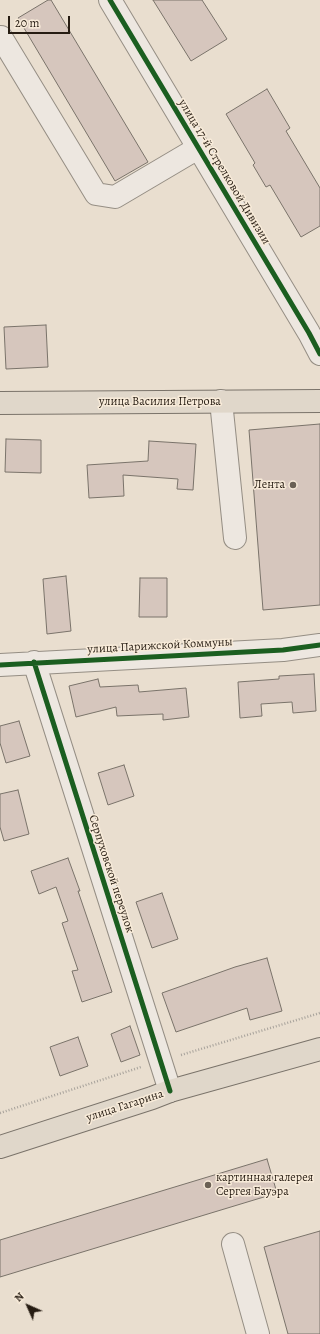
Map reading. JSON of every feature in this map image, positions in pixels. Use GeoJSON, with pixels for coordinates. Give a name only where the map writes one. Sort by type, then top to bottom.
{"type":"FeatureCollection","features":[{"type":"Feature","properties":{"kind":"main road","name":"улица Василия Петрова"},"geometry":{"type":"LineString","coordinates":[[0,403],[320,400]]}},
{"type":"Feature","properties":{"kind":"main road","name":"улица Гагарина"},"geometry":{"type":"LineString","coordinates":[[0,1147],[170,1091],[320,1049]]}},
{"type":"Feature","properties":{"kind":"street","name":"улица 17-й Стрелковой Дивизии"},"geometry":{"type":"LineString","coordinates":[[110,0],[309,333],[320,354]]}},
{"type":"Feature","properties":{"kind":"street"},"geometry":{"type":"LineString","coordinates":[[1,37],[96,194],[115,197],[198,148]]}},
{"type":"Feature","properties":{"kind":"street"},"geometry":{"type":"LineString","coordinates":[[221,401],[236,538]]}},
{"type":"Feature","properties":{"kind":"street","name":"улица Парижской Коммуны"},"geometry":{"type":"LineString","coordinates":[[0,665],[283,650],[320,645]]}},
{"type":"Feature","properties":{"kind":"street","name":"Серпуховской переулок"},"geometry":{"type":"LineString","coordinates":[[34,662],[170,1091]]}},
{"type":"Feature","properties":{"kind":"street"},"geometry":{"type":"LineString","coordinates":[[233,1244],[258,1334]]}},
{"type":"Feature","properties":{"kind":"building"},"geometry":{"type":"Polygon","coordinates":[[[48,0],[51,0],[148,162],[115,181],[18,18],[48,0]]]}},
{"type":"Feature","properties":{"kind":"building"},"geometry":{"type":"Polygon","coordinates":[[[153,0],[202,0],[227,39],[191,61],[153,0]]]}},
{"type":"Feature","properties":{"kind":"building"},"geometry":{"type":"Polygon","coordinates":[[[267,89],[290,128],[286,131],[320,188],[320,226],[301,237],[270,185],[266,187],[253,165],[255,163],[226,114],[267,89]]]}},
{"type":"Feature","properties":{"kind":"building"},"geometry":{"type":"Polygon","coordinates":[[[46,325],[48,367],[6,369],[4,327],[46,325]]]}},
{"type":"Feature","properties":{"kind":"building"},"geometry":{"type":"Polygon","coordinates":[[[320,424],[320,605],[263,610],[249,430],[320,424]]]}},
{"type":"Feature","properties":{"kind":"building"},"geometry":{"type":"Polygon","coordinates":[[[6,439],[41,440],[41,473],[5,472],[6,439]]]}},
{"type":"Feature","properties":{"kind":"building"},"geometry":{"type":"Polygon","coordinates":[[[149,441],[196,444],[193,490],[177,489],[178,479],[123,475],[124,496],[89,498],[87,465],[148,461],[149,441]]]}},
{"type":"Feature","properties":{"kind":"building"},"geometry":{"type":"Polygon","coordinates":[[[66,576],[71,631],[47,634],[43,579],[66,576]]]}},
{"type":"Feature","properties":{"kind":"building"},"geometry":{"type":"Polygon","coordinates":[[[140,578],[167,578],[167,617],[139,617],[140,578]]]}},
{"type":"Feature","properties":{"kind":"building"},"geometry":{"type":"Polygon","coordinates":[[[314,674],[316,711],[293,713],[292,702],[261,704],[262,716],[240,718],[238,682],[279,679],[279,676],[314,674]]]}},
{"type":"Feature","properties":{"kind":"building"},"geometry":{"type":"Polygon","coordinates":[[[98,679],[100,687],[138,685],[139,692],[186,688],[189,717],[163,720],[163,714],[117,716],[116,707],[76,717],[69,686],[98,679]]]}},
{"type":"Feature","properties":{"kind":"building"},"geometry":{"type":"Polygon","coordinates":[[[19,721],[30,756],[6,763],[0,743],[0,726],[19,721]]]}},
{"type":"Feature","properties":{"kind":"building"},"geometry":{"type":"Polygon","coordinates":[[[124,765],[134,796],[108,805],[98,773],[124,765]]]}},
{"type":"Feature","properties":{"kind":"building"},"geometry":{"type":"Polygon","coordinates":[[[18,790],[29,834],[4,841],[0,827],[0,794],[18,790]]]}},
{"type":"Feature","properties":{"kind":"building"},"geometry":{"type":"Polygon","coordinates":[[[68,858],[112,992],[82,1002],[72,971],[78,970],[62,923],[68,921],[56,887],[39,894],[31,871],[68,858]]]}},
{"type":"Feature","properties":{"kind":"building"},"geometry":{"type":"Polygon","coordinates":[[[162,893],[178,939],[152,948],[136,902],[162,893]]]}},
{"type":"Feature","properties":{"kind":"building"},"geometry":{"type":"Polygon","coordinates":[[[267,958],[282,1011],[250,1020],[247,1008],[176,1032],[162,993],[235,967],[267,958]]]}},
{"type":"Feature","properties":{"kind":"building"},"geometry":{"type":"Polygon","coordinates":[[[130,1026],[140,1055],[121,1062],[111,1034],[130,1026]]]}},
{"type":"Feature","properties":{"kind":"building"},"geometry":{"type":"Polygon","coordinates":[[[78,1037],[88,1066],[60,1076],[50,1047],[78,1037]]]}},
{"type":"Feature","properties":{"kind":"building"},"geometry":{"type":"Polygon","coordinates":[[[267,1159],[277,1193],[0,1277],[0,1240],[267,1159]]]}},
{"type":"Feature","properties":{"kind":"building"},"geometry":{"type":"Polygon","coordinates":[[[320,1231],[320,1334],[288,1334],[264,1247],[320,1231]]]}},
{"type":"Feature","properties":{"kind":"cycle path"},"geometry":{"type":"LineString","coordinates":[[110,0],[309,333],[320,354]]}},
{"type":"Feature","properties":{"kind":"cycle path"},"geometry":{"type":"LineString","coordinates":[[0,665],[283,650],[320,645]]}},
{"type":"Feature","properties":{"kind":"cycle path"},"geometry":{"type":"LineString","coordinates":[[34,662],[170,1091]]}},
{"type":"Feature","properties":{"kind":"place","name":"Лента"},"geometry":{"type":"Point","coordinates":[293,485]}},
{"type":"Feature","properties":{"kind":"place","name":"картинная галерея Сергея Бауэра"},"geometry":{"type":"Point","coordinates":[208,1185]}}]}
